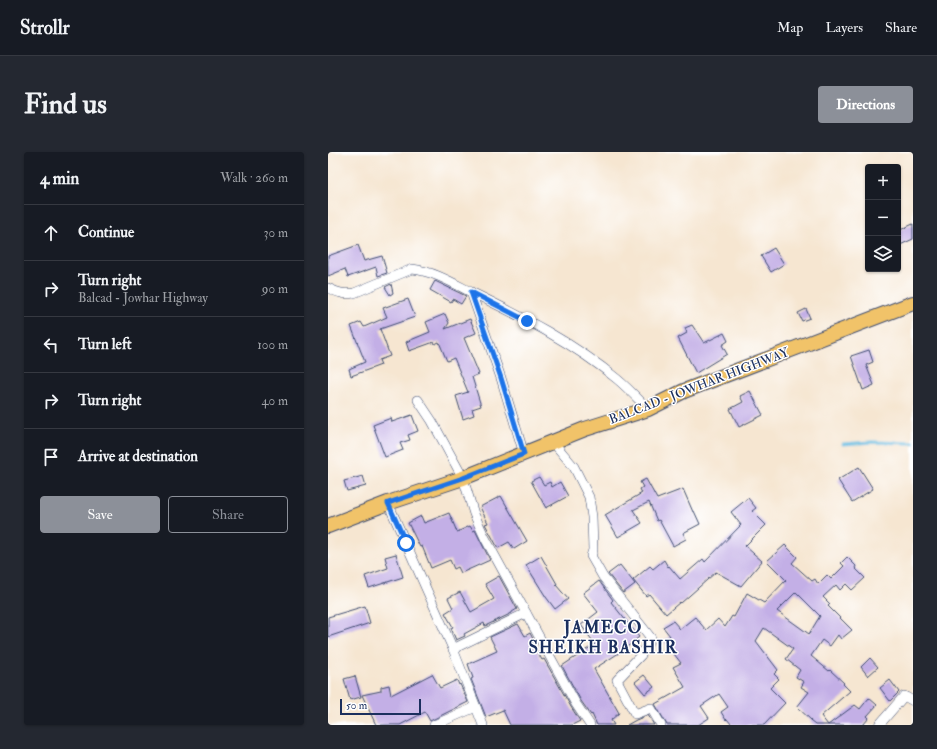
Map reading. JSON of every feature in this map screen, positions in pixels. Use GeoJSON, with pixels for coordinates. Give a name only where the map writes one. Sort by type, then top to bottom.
{"type":"FeatureCollection","features":[{"type":"Feature","properties":{"kind":"main road","name":"BALCAD - JOWHAR HIGHWAY"},"geometry":{"type":"LineString","coordinates":[[328,526],[388,503],[463,478],[585,429],[648,409],[684,391],[913,303]]}},
{"type":"Feature","properties":{"kind":"street"},"geometry":{"type":"LineString","coordinates":[[328,288],[338,293],[354,293],[412,269],[441,278],[506,309],[599,365],[618,380],[648,409]]}},
{"type":"Feature","properties":{"kind":"street"},"geometry":{"type":"LineString","coordinates":[[471,292],[501,378],[524,454]]}},
{"type":"Feature","properties":{"kind":"street"},"geometry":{"type":"LineString","coordinates":[[418,400],[437,430],[463,478],[474,514],[485,538],[588,724]]}},
{"type":"Feature","properties":{"kind":"street"},"geometry":{"type":"LineString","coordinates":[[553,442],[574,467],[589,497],[592,518],[593,550],[591,556],[603,577],[651,638],[641,655],[617,680],[635,714],[651,708],[661,725]]}},
{"type":"Feature","properties":{"kind":"street"},"geometry":{"type":"LineString","coordinates":[[388,503],[453,649],[483,725]]}},
{"type":"Feature","properties":{"kind":"street"},"geometry":{"type":"LineString","coordinates":[[453,649],[526,613]]}},
{"type":"Feature","properties":{"kind":"street"},"geometry":{"type":"LineString","coordinates":[[879,725],[904,696],[913,701]]}},
{"type":"Feature","properties":{"kind":"street"},"geometry":{"type":"LineString","coordinates":[[434,725],[476,706]]}},
{"type":"Feature","properties":{"kind":"building"},"geometry":{"type":"Polygon","coordinates":[[[913,224],[913,239],[901,245],[901,230],[913,224]]]}},
{"type":"Feature","properties":{"kind":"building"},"geometry":{"type":"Polygon","coordinates":[[[358,245],[364,261],[382,256],[387,273],[378,276],[376,267],[348,277],[345,269],[328,276],[328,256],[358,245]]]}},
{"type":"Feature","properties":{"kind":"building"},"geometry":{"type":"Polygon","coordinates":[[[774,248],[784,264],[771,272],[761,256],[774,248]]]}},
{"type":"Feature","properties":{"kind":"building"},"geometry":{"type":"Polygon","coordinates":[[[435,281],[466,296],[461,304],[453,299],[451,302],[430,290],[435,281]]]}},
{"type":"Feature","properties":{"kind":"building"},"geometry":{"type":"Polygon","coordinates":[[[391,284],[393,293],[390,295],[385,287],[391,284]]]}},
{"type":"Feature","properties":{"kind":"building"},"geometry":{"type":"Polygon","coordinates":[[[408,299],[415,317],[380,329],[390,356],[379,360],[381,365],[351,376],[349,369],[365,362],[351,326],[361,322],[364,327],[387,317],[383,308],[408,299]]]}},
{"type":"Feature","properties":{"kind":"building"},"geometry":{"type":"Polygon","coordinates":[[[806,309],[810,318],[802,321],[798,313],[806,309]]]}},
{"type":"Feature","properties":{"kind":"building"},"geometry":{"type":"Polygon","coordinates":[[[445,314],[449,323],[445,329],[470,319],[476,333],[464,338],[479,374],[472,377],[481,406],[472,409],[474,415],[463,419],[456,396],[468,392],[454,358],[447,361],[439,342],[435,344],[434,342],[409,351],[406,342],[430,332],[426,322],[445,314]]]}},
{"type":"Feature","properties":{"kind":"building"},"geometry":{"type":"Polygon","coordinates":[[[692,325],[704,343],[724,333],[728,341],[722,345],[727,354],[696,373],[678,338],[687,333],[685,328],[692,325]]]}},
{"type":"Feature","properties":{"kind":"building"},"geometry":{"type":"Polygon","coordinates":[[[869,350],[873,362],[866,365],[874,385],[863,390],[851,356],[869,350]]]}},
{"type":"Feature","properties":{"kind":"building"},"geometry":{"type":"Polygon","coordinates":[[[750,391],[763,415],[739,427],[730,409],[743,402],[740,396],[750,391]]]}},
{"type":"Feature","properties":{"kind":"building"},"geometry":{"type":"Polygon","coordinates":[[[412,415],[418,431],[408,435],[410,440],[400,443],[403,450],[385,457],[373,425],[391,418],[392,422],[412,415]]]}},
{"type":"Feature","properties":{"kind":"building"},"geometry":{"type":"Polygon","coordinates":[[[859,467],[873,489],[852,502],[838,480],[859,467]]]}},
{"type":"Feature","properties":{"kind":"building"},"geometry":{"type":"Polygon","coordinates":[[[363,476],[366,486],[347,491],[344,481],[363,476]]]}},
{"type":"Feature","properties":{"kind":"building"},"geometry":{"type":"Polygon","coordinates":[[[539,477],[544,485],[550,482],[552,487],[560,482],[568,496],[546,508],[531,481],[539,477]]]}},
{"type":"Feature","properties":{"kind":"building"},"geometry":{"type":"Polygon","coordinates":[[[646,479],[657,499],[683,489],[700,524],[683,533],[686,539],[673,546],[659,520],[657,521],[649,502],[633,510],[642,523],[618,537],[605,515],[642,493],[640,489],[643,487],[640,482],[646,479]]]}},
{"type":"Feature","properties":{"kind":"building"},"geometry":{"type":"Polygon","coordinates":[[[501,496],[527,541],[514,549],[509,542],[498,548],[485,524],[488,523],[480,507],[501,496]]]}},
{"type":"Feature","properties":{"kind":"building"},"geometry":{"type":"Polygon","coordinates":[[[748,498],[756,508],[752,511],[766,525],[745,546],[762,561],[741,586],[716,572],[681,603],[680,602],[666,614],[649,594],[646,596],[633,580],[650,566],[653,569],[664,560],[668,567],[669,566],[680,579],[703,559],[705,562],[741,525],[731,512],[748,498]]]}},
{"type":"Feature","properties":{"kind":"building"},"geometry":{"type":"Polygon","coordinates":[[[449,513],[457,532],[470,526],[473,531],[475,530],[490,560],[461,573],[458,567],[454,569],[450,560],[431,568],[422,546],[420,547],[408,523],[421,516],[424,523],[449,513]]]}},
{"type":"Feature","properties":{"kind":"building"},"geometry":{"type":"Polygon","coordinates":[[[785,545],[797,557],[792,563],[812,581],[815,579],[818,584],[827,575],[831,579],[844,566],[841,563],[847,557],[865,578],[852,590],[846,584],[840,590],[836,585],[823,597],[830,604],[828,606],[852,630],[841,639],[838,635],[830,646],[822,640],[811,656],[829,671],[830,670],[850,691],[821,716],[828,725],[815,725],[797,707],[809,692],[801,687],[804,682],[796,677],[800,670],[786,659],[793,649],[764,628],[756,641],[778,670],[774,674],[779,679],[770,688],[785,703],[764,725],[732,725],[727,719],[726,720],[721,712],[728,707],[719,694],[701,706],[709,718],[698,725],[667,725],[655,704],[685,687],[673,667],[681,663],[664,641],[670,636],[663,627],[673,621],[680,629],[695,617],[706,630],[718,619],[725,627],[732,616],[734,617],[747,593],[764,603],[786,580],[767,561],[785,545]],[[796,592],[777,611],[809,634],[820,616],[796,592]]]}},
{"type":"Feature","properties":{"kind":"building"},"geometry":{"type":"Polygon","coordinates":[[[396,554],[403,577],[369,588],[365,576],[388,568],[385,557],[396,554]]]}},
{"type":"Feature","properties":{"kind":"building"},"geometry":{"type":"Polygon","coordinates":[[[541,556],[557,584],[556,585],[568,599],[555,609],[526,565],[541,556]]]}},
{"type":"Feature","properties":{"kind":"building"},"geometry":{"type":"Polygon","coordinates":[[[620,565],[635,584],[623,593],[608,574],[620,565]]]}},
{"type":"Feature","properties":{"kind":"building"},"geometry":{"type":"Polygon","coordinates":[[[499,576],[517,609],[485,626],[484,623],[464,634],[465,636],[456,640],[451,628],[453,627],[445,613],[453,608],[448,598],[460,592],[471,612],[494,599],[485,584],[499,576]]]}},
{"type":"Feature","properties":{"kind":"building"},"geometry":{"type":"Polygon","coordinates":[[[599,581],[613,600],[611,602],[639,637],[622,651],[594,669],[619,713],[611,720],[614,725],[597,725],[592,714],[591,715],[581,701],[562,666],[595,644],[581,625],[598,612],[583,593],[599,581]]]}},
{"type":"Feature","properties":{"kind":"building"},"geometry":{"type":"Polygon","coordinates":[[[365,606],[370,623],[328,637],[328,617],[365,606]]]}},
{"type":"Feature","properties":{"kind":"building"},"geometry":{"type":"Polygon","coordinates":[[[518,624],[525,636],[530,633],[534,641],[532,642],[542,660],[544,659],[580,721],[572,725],[510,725],[503,710],[486,717],[471,679],[473,678],[468,664],[497,651],[490,637],[518,624]]]}},
{"type":"Feature","properties":{"kind":"building"},"geometry":{"type":"Polygon","coordinates":[[[870,658],[878,667],[868,676],[861,667],[870,658]]]}},
{"type":"Feature","properties":{"kind":"building"},"geometry":{"type":"Polygon","coordinates":[[[432,674],[440,688],[457,680],[468,702],[430,721],[425,712],[400,725],[376,725],[362,695],[381,691],[381,687],[389,685],[391,695],[432,674]]]}},
{"type":"Feature","properties":{"kind":"building"},"geometry":{"type":"Polygon","coordinates":[[[644,675],[654,687],[645,694],[635,682],[644,675]]]}},
{"type":"Feature","properties":{"kind":"building"},"geometry":{"type":"Polygon","coordinates":[[[355,676],[361,697],[350,700],[344,679],[355,676]]]}},
{"type":"Feature","properties":{"kind":"building"},"geometry":{"type":"Polygon","coordinates":[[[890,680],[899,692],[890,701],[880,688],[890,680]]]}},
{"type":"Feature","properties":{"kind":"building"},"geometry":{"type":"Polygon","coordinates":[[[869,698],[877,705],[867,716],[869,718],[863,725],[828,725],[855,705],[860,709],[869,698]]]}},
{"type":"Feature","properties":{"kind":"building"},"geometry":{"type":"Polygon","coordinates":[[[648,715],[654,725],[627,725],[636,720],[648,715]]]}},
{"type":"Feature","properties":{"kind":"waterway"},"geometry":{"type":"LineString","coordinates":[[843,444],[872,442],[913,443]]}},
{"type":"Feature","properties":{"kind":"district","name":"JAMECO SHEIKH BASHIR"},"geometry":{"type":"Point","coordinates":[603,637]}},
{"type":"Feature","properties":{"kind":"route"},"geometry":{"type":"LineString","coordinates":[[406,543],[388,503],[463,478],[524,454],[501,378],[471,292],[527,321]]}}]}
